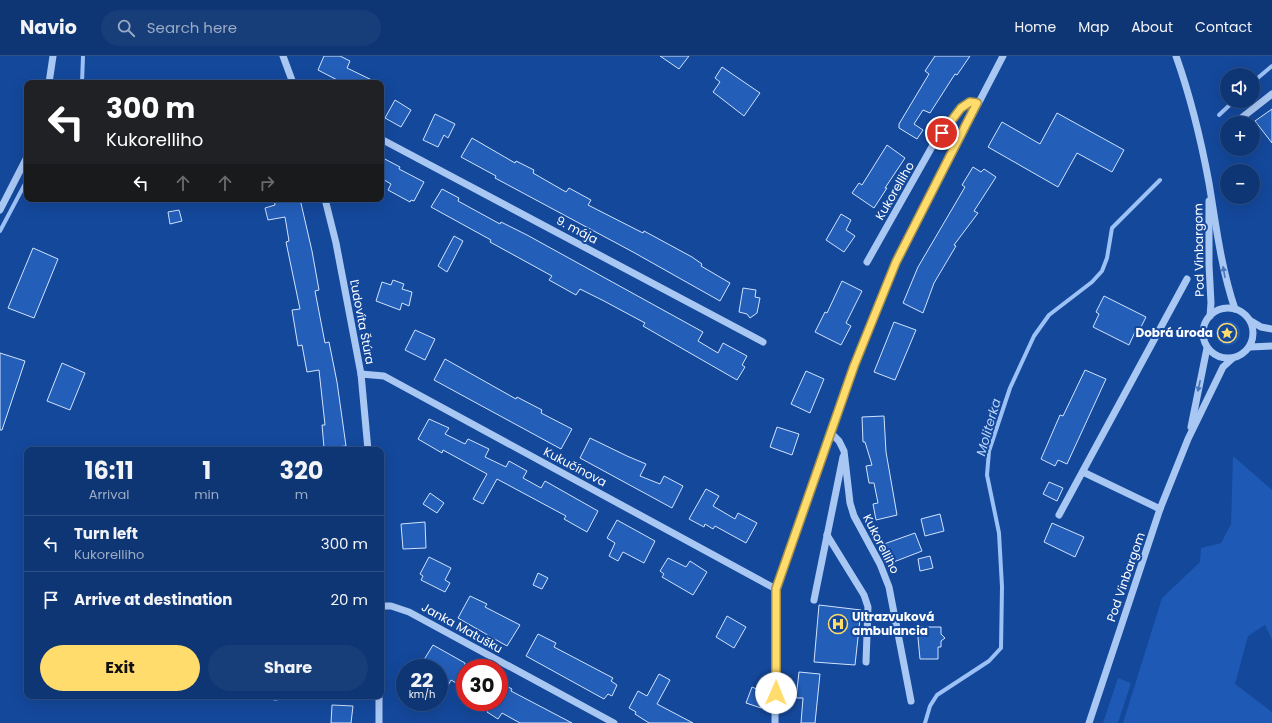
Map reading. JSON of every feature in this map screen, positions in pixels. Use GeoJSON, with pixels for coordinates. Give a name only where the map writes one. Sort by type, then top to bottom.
{"type":"FeatureCollection","features":[{"type":"Feature","properties":{"kind":"street"},"geometry":{"type":"LineString","coordinates":[[49,80],[53,56]]}},
{"type":"Feature","properties":{"kind":"street"},"geometry":{"type":"LineString","coordinates":[[283,56],[292,80]]}},
{"type":"Feature","properties":{"kind":"street"},"geometry":{"type":"LineString","coordinates":[[775,723],[776,589],[854,366],[896,262],[977,103],[1003,56]]}},
{"type":"Feature","properties":{"kind":"street","name":"Pod Vinbargom"},"geometry":{"type":"LineString","coordinates":[[1176,56],[1187,87],[1200,134],[1226,284],[1236,309]]}},
{"type":"Feature","properties":{"kind":"street"},"geometry":{"type":"LineString","coordinates":[[1244,116],[1272,94]]}},
{"type":"Feature","properties":{"kind":"street","name":"Kukorelliho"},"geometry":{"type":"LineString","coordinates":[[867,262],[933,145],[961,108],[970,102],[977,103]]}},
{"type":"Feature","properties":{"kind":"street","name":"9. mája"},"geometry":{"type":"LineString","coordinates":[[384,141],[763,342]]}},
{"type":"Feature","properties":{"kind":"street"},"geometry":{"type":"LineString","coordinates":[[0,210],[24,163]]}},
{"type":"Feature","properties":{"kind":"street","name":"Pod Vinbargom"},"geometry":{"type":"LineString","coordinates":[[1209,182],[1209,265],[1212,303],[1210,316]]}},
{"type":"Feature","properties":{"kind":"street","name":"Ľudovíta Štúra"},"geometry":{"type":"LineString","coordinates":[[326,202],[336,243],[361,374],[368,447]]}},
{"type":"Feature","properties":{"kind":"street","name":"Pod Vinbargom"},"geometry":{"type":"LineString","coordinates":[[1059,515],[1084,472],[1187,279]]}},
{"type":"Feature","properties":{"kind":"street"},"geometry":{"type":"LineString","coordinates":[[1251,321],[1254,330],[1253,339],[1250,347],[1242,354],[1233,358],[1218,357],[1207,348],[1203,332],[1210,316],[1217,310],[1226,308],[1236,309],[1261,327],[1272,329]]}},
{"type":"Feature","properties":{"kind":"street"},"geometry":{"type":"LineString","coordinates":[[1250,347],[1272,346]]}},
{"type":"Feature","properties":{"kind":"street","name":"Pod Vinbargom"},"geometry":{"type":"LineString","coordinates":[[1188,439],[1207,348]]}},
{"type":"Feature","properties":{"kind":"street","name":"Pod Vinbargom"},"geometry":{"type":"LineString","coordinates":[[1089,723],[1160,509],[1188,439],[1223,367],[1233,358]]}},
{"type":"Feature","properties":{"kind":"street","name":"Kukučínova"},"geometry":{"type":"LineString","coordinates":[[361,374],[384,376],[776,589]]}},
{"type":"Feature","properties":{"kind":"street","name":"Kukorelliho"},"geometry":{"type":"LineString","coordinates":[[831,433],[839,442],[844,451],[850,503],[854,516],[886,578],[906,668],[911,701]]}},
{"type":"Feature","properties":{"kind":"street"},"geometry":{"type":"LineString","coordinates":[[814,600],[844,451]]}},
{"type":"Feature","properties":{"kind":"street"},"geometry":{"type":"LineString","coordinates":[[1084,472],[1160,509]]}},
{"type":"Feature","properties":{"kind":"street"},"geometry":{"type":"LineString","coordinates":[[827,535],[864,595],[868,607],[866,662]]}},
{"type":"Feature","properties":{"kind":"street","name":"Janka Matušku"},"geometry":{"type":"LineString","coordinates":[[384,606],[392,606],[409,612],[614,723]]}},
{"type":"Feature","properties":{"kind":"street"},"geometry":{"type":"LineString","coordinates":[[379,699],[379,723]]}},
{"type":"Feature","properties":{"kind":"shaded area"},"geometry":{"type":"Polygon","coordinates":[[[1228,321],[1236,325],[1240,333],[1236,341],[1228,345],[1220,341],[1216,333],[1220,325],[1228,321]]]}},
{"type":"Feature","properties":{"kind":"shaded area"},"geometry":{"type":"Polygon","coordinates":[[[1233,456],[1272,490],[1272,640],[1265,625],[1248,636],[1235,684],[1272,712],[1272,723],[1123,723],[1162,598],[1200,562],[1201,548],[1221,543],[1231,524],[1233,456]]]}},
{"type":"Feature","properties":{"kind":"shaded area"},"geometry":{"type":"Polygon","coordinates":[[[1118,678],[1131,683],[1118,723],[1103,723],[1118,678]]]}},
{"type":"Feature","properties":{"kind":"building"},"geometry":{"type":"Polygon","coordinates":[[[324,56],[340,56],[350,61],[347,68],[372,80],[337,80],[318,70],[324,56]]]}},
{"type":"Feature","properties":{"kind":"building"},"geometry":{"type":"Polygon","coordinates":[[[660,56],[689,56],[679,69],[660,56]]]}},
{"type":"Feature","properties":{"kind":"building"},"geometry":{"type":"Polygon","coordinates":[[[935,56],[970,56],[957,75],[955,74],[930,113],[923,110],[914,124],[923,130],[917,139],[899,128],[899,124],[929,74],[925,71],[935,56]]]}},
{"type":"Feature","properties":{"kind":"building"},"geometry":{"type":"Polygon","coordinates":[[[722,67],[760,93],[744,116],[713,92],[720,82],[715,78],[722,67]]]}},
{"type":"Feature","properties":{"kind":"building"},"geometry":{"type":"Polygon","coordinates":[[[395,100],[411,110],[401,127],[385,118],[395,100]]]}},
{"type":"Feature","properties":{"kind":"building"},"geometry":{"type":"Polygon","coordinates":[[[1272,109],[1272,143],[1260,127],[1260,117],[1272,109]]]}},
{"type":"Feature","properties":{"kind":"building"},"geometry":{"type":"Polygon","coordinates":[[[1057,113],[1124,150],[1112,172],[1077,153],[1058,187],[988,147],[1002,122],[1040,144],[1057,113]]]}},
{"type":"Feature","properties":{"kind":"building"},"geometry":{"type":"Polygon","coordinates":[[[435,114],[455,124],[448,138],[444,135],[438,147],[423,140],[435,114]]]}},
{"type":"Feature","properties":{"kind":"building"},"geometry":{"type":"Polygon","coordinates":[[[472,138],[515,163],[516,161],[534,170],[533,173],[566,192],[569,188],[591,200],[588,205],[643,233],[644,231],[692,257],[702,264],[701,266],[730,283],[720,301],[633,252],[495,178],[496,176],[461,157],[472,138]]]}},
{"type":"Feature","properties":{"kind":"building"},"geometry":{"type":"Polygon","coordinates":[[[887,145],[905,158],[874,208],[852,193],[859,183],[862,185],[887,145]]]}},
{"type":"Feature","properties":{"kind":"building"},"geometry":{"type":"Polygon","coordinates":[[[384,159],[400,167],[399,169],[424,182],[414,201],[411,200],[410,202],[388,190],[391,184],[384,180],[384,159]]]}},
{"type":"Feature","properties":{"kind":"building"},"geometry":{"type":"Polygon","coordinates":[[[973,167],[981,172],[984,169],[996,177],[974,211],[978,213],[954,245],[956,246],[934,283],[923,313],[903,303],[918,267],[965,187],[962,185],[973,167]]]}},
{"type":"Feature","properties":{"kind":"building"},"geometry":{"type":"Polygon","coordinates":[[[442,189],[459,198],[458,201],[500,224],[501,222],[527,235],[703,332],[698,341],[718,353],[723,343],[747,356],[742,365],[745,367],[737,380],[643,326],[645,323],[604,301],[580,289],[576,295],[549,280],[552,276],[431,207],[442,189]]]}},
{"type":"Feature","properties":{"kind":"building"},"geometry":{"type":"Polygon","coordinates":[[[274,202],[301,202],[319,290],[315,291],[325,343],[329,342],[337,382],[346,446],[324,447],[322,425],[325,425],[319,370],[307,372],[302,345],[298,346],[292,310],[300,309],[286,242],[289,241],[285,217],[268,220],[265,208],[275,205],[274,202]]]}},
{"type":"Feature","properties":{"kind":"building"},"geometry":{"type":"Polygon","coordinates":[[[179,210],[182,221],[170,224],[168,212],[179,210]]]}},
{"type":"Feature","properties":{"kind":"building"},"geometry":{"type":"Polygon","coordinates":[[[841,214],[851,220],[846,230],[855,236],[844,252],[826,240],[841,214]]]}},
{"type":"Feature","properties":{"kind":"building"},"geometry":{"type":"Polygon","coordinates":[[[454,236],[463,241],[447,272],[438,266],[454,236]]]}},
{"type":"Feature","properties":{"kind":"building"},"geometry":{"type":"Polygon","coordinates":[[[33,248],[58,259],[34,318],[8,308],[33,248]]]}},
{"type":"Feature","properties":{"kind":"building"},"geometry":{"type":"Polygon","coordinates":[[[393,280],[404,284],[402,289],[412,292],[409,306],[402,303],[400,310],[376,301],[382,282],[391,285],[393,280]]]}},
{"type":"Feature","properties":{"kind":"building"},"geometry":{"type":"Polygon","coordinates":[[[842,281],[862,291],[846,323],[851,326],[841,345],[815,332],[825,312],[827,313],[842,281]]]}},
{"type":"Feature","properties":{"kind":"building"},"geometry":{"type":"Polygon","coordinates":[[[743,288],[756,290],[755,297],[760,298],[757,313],[750,318],[747,314],[739,312],[743,288]]]}},
{"type":"Feature","properties":{"kind":"building"},"geometry":{"type":"Polygon","coordinates":[[[1104,296],[1146,317],[1138,333],[1135,332],[1129,345],[1093,327],[1099,314],[1096,312],[1104,296]]]}},
{"type":"Feature","properties":{"kind":"building"},"geometry":{"type":"Polygon","coordinates":[[[894,322],[916,330],[895,380],[874,372],[894,322]]]}},
{"type":"Feature","properties":{"kind":"building"},"geometry":{"type":"Polygon","coordinates":[[[415,330],[435,339],[425,360],[405,350],[415,330]]]}},
{"type":"Feature","properties":{"kind":"building"},"geometry":{"type":"Polygon","coordinates":[[[0,353],[25,361],[2,430],[0,430],[0,353]]]}},
{"type":"Feature","properties":{"kind":"building"},"geometry":{"type":"Polygon","coordinates":[[[445,359],[516,399],[517,397],[542,410],[541,413],[572,429],[561,449],[434,380],[445,359]]]}},
{"type":"Feature","properties":{"kind":"building"},"geometry":{"type":"Polygon","coordinates":[[[62,363],[85,373],[70,410],[47,401],[62,363]]]}},
{"type":"Feature","properties":{"kind":"building"},"geometry":{"type":"Polygon","coordinates":[[[1085,370],[1106,379],[1067,464],[1058,460],[1055,466],[1041,459],[1060,415],[1063,416],[1085,370]]]}},
{"type":"Feature","properties":{"kind":"building"},"geometry":{"type":"Polygon","coordinates":[[[806,371],[824,379],[810,413],[791,404],[806,371]]]}},
{"type":"Feature","properties":{"kind":"building"},"geometry":{"type":"Polygon","coordinates":[[[884,416],[886,452],[897,515],[876,520],[873,504],[878,503],[874,483],[869,483],[866,466],[872,465],[865,442],[863,442],[862,417],[884,416]]]}},
{"type":"Feature","properties":{"kind":"building"},"geometry":{"type":"Polygon","coordinates":[[[429,419],[449,428],[445,434],[465,444],[468,439],[489,449],[485,457],[506,467],[509,461],[527,471],[523,478],[541,488],[545,481],[598,511],[587,532],[564,519],[566,516],[497,479],[483,504],[473,499],[487,474],[443,450],[442,453],[418,439],[429,419]]]}},
{"type":"Feature","properties":{"kind":"building"},"geometry":{"type":"Polygon","coordinates":[[[777,427],[799,434],[792,455],[770,447],[777,427]]]}},
{"type":"Feature","properties":{"kind":"building"},"geometry":{"type":"Polygon","coordinates":[[[590,438],[646,464],[640,476],[660,484],[664,476],[683,486],[672,508],[580,458],[590,438]]]}},
{"type":"Feature","properties":{"kind":"building"},"geometry":{"type":"Polygon","coordinates":[[[1049,482],[1063,488],[1057,501],[1043,494],[1049,482]]]}},
{"type":"Feature","properties":{"kind":"building"},"geometry":{"type":"Polygon","coordinates":[[[706,489],[719,496],[713,506],[735,519],[738,513],[757,523],[746,543],[715,526],[713,529],[705,524],[704,527],[689,519],[706,489]]]}},
{"type":"Feature","properties":{"kind":"building"},"geometry":{"type":"Polygon","coordinates":[[[430,493],[444,503],[437,513],[423,504],[430,493]]]}},
{"type":"Feature","properties":{"kind":"building"},"geometry":{"type":"Polygon","coordinates":[[[940,514],[944,531],[925,536],[921,519],[940,514]]]}},
{"type":"Feature","properties":{"kind":"building"},"geometry":{"type":"Polygon","coordinates":[[[617,520],[655,541],[644,563],[623,552],[618,561],[609,556],[615,543],[607,538],[617,520]]]}},
{"type":"Feature","properties":{"kind":"building"},"geometry":{"type":"Polygon","coordinates":[[[425,522],[426,548],[403,549],[401,524],[425,522]]]}},
{"type":"Feature","properties":{"kind":"building"},"geometry":{"type":"Polygon","coordinates":[[[1052,523],[1084,537],[1075,557],[1044,542],[1052,523]]]}},
{"type":"Feature","properties":{"kind":"building"},"geometry":{"type":"Polygon","coordinates":[[[915,533],[922,551],[891,563],[884,544],[915,533]]]}},
{"type":"Feature","properties":{"kind":"building"},"geometry":{"type":"Polygon","coordinates":[[[930,556],[933,568],[920,571],[918,559],[930,556]]]}},
{"type":"Feature","properties":{"kind":"building"},"geometry":{"type":"Polygon","coordinates":[[[429,557],[451,568],[445,580],[450,583],[445,592],[421,580],[423,576],[420,574],[429,557]]]}},
{"type":"Feature","properties":{"kind":"building"},"geometry":{"type":"Polygon","coordinates":[[[668,558],[686,567],[690,561],[707,572],[693,595],[662,577],[664,574],[660,571],[668,558]]]}},
{"type":"Feature","properties":{"kind":"building"},"geometry":{"type":"Polygon","coordinates":[[[538,573],[548,578],[542,589],[533,585],[538,573]]]}},
{"type":"Feature","properties":{"kind":"building"},"geometry":{"type":"Polygon","coordinates":[[[470,596],[487,604],[485,607],[520,625],[507,646],[458,618],[470,596]]]}},
{"type":"Feature","properties":{"kind":"building","name":"Ultrazvuková ambulancia"},"geometry":{"type":"Polygon","coordinates":[[[819,605],[861,610],[855,665],[814,662],[819,605]]]}},
{"type":"Feature","properties":{"kind":"building"},"geometry":{"type":"Polygon","coordinates":[[[727,616],[746,627],[734,648],[716,637],[727,616]]]}},
{"type":"Feature","properties":{"kind":"building"},"geometry":{"type":"Polygon","coordinates":[[[917,627],[941,627],[941,634],[945,638],[941,641],[941,647],[938,647],[938,659],[920,659],[917,627]]]}},
{"type":"Feature","properties":{"kind":"building"},"geometry":{"type":"Polygon","coordinates":[[[538,634],[556,643],[554,647],[613,678],[611,681],[617,685],[612,696],[608,694],[604,699],[526,656],[538,634]]]}},
{"type":"Feature","properties":{"kind":"building"},"geometry":{"type":"Polygon","coordinates":[[[433,645],[458,659],[456,659],[456,683],[451,680],[448,686],[448,659],[424,659],[433,645]]]}},
{"type":"Feature","properties":{"kind":"building"},"geometry":{"type":"Polygon","coordinates":[[[799,672],[820,674],[815,723],[801,723],[803,698],[796,698],[799,672]]]}},
{"type":"Feature","properties":{"kind":"building"},"geometry":{"type":"Polygon","coordinates":[[[659,674],[670,680],[657,704],[693,723],[649,723],[629,708],[638,691],[647,696],[659,674]]]}},
{"type":"Feature","properties":{"kind":"building"},"geometry":{"type":"Polygon","coordinates":[[[508,687],[512,689],[511,691],[572,723],[520,723],[502,713],[498,719],[487,712],[508,711],[508,687]]]}},
{"type":"Feature","properties":{"kind":"building"},"geometry":{"type":"Polygon","coordinates":[[[752,687],[764,692],[761,708],[746,703],[752,687]]]}},
{"type":"Feature","properties":{"kind":"building"},"geometry":{"type":"Polygon","coordinates":[[[332,705],[353,706],[351,723],[331,723],[332,705]]]}},
{"type":"Feature","properties":{"kind":"waterway"},"geometry":{"type":"LineString","coordinates":[[82,80],[83,56]]}},
{"type":"Feature","properties":{"kind":"waterway","name":"Moliterka"},"geometry":{"type":"LineString","coordinates":[[1260,76],[1272,66]]}},
{"type":"Feature","properties":{"kind":"waterway","name":"Moliterka"},"geometry":{"type":"LineString","coordinates":[[1219,115],[1226,108]]}},
{"type":"Feature","properties":{"kind":"waterway","name":"Moliterka"},"geometry":{"type":"LineString","coordinates":[[925,723],[930,706],[937,695],[989,661],[1001,648],[1002,587],[999,533],[987,475],[989,451],[1010,388],[1034,336],[1049,315],[1092,282],[1102,271],[1107,258],[1112,228],[1160,180]]}},
{"type":"Feature","properties":{"kind":"waterway"},"geometry":{"type":"LineString","coordinates":[[0,231],[24,186]]}},
{"type":"Feature","properties":{"kind":"place","name":"Dobrá úroda"},"geometry":{"type":"Point","coordinates":[1227,333]}},
{"type":"Feature","properties":{"kind":"place","name":"Ultrazvuková ambulancia"},"geometry":{"type":"Point","coordinates":[838,624]}},
{"type":"Feature","properties":{"kind":"route"},"geometry":{"type":"LineString","coordinates":[[776,693],[776,589],[854,366],[896,262],[977,103],[970,102],[961,108],[942,133]]}}]}
